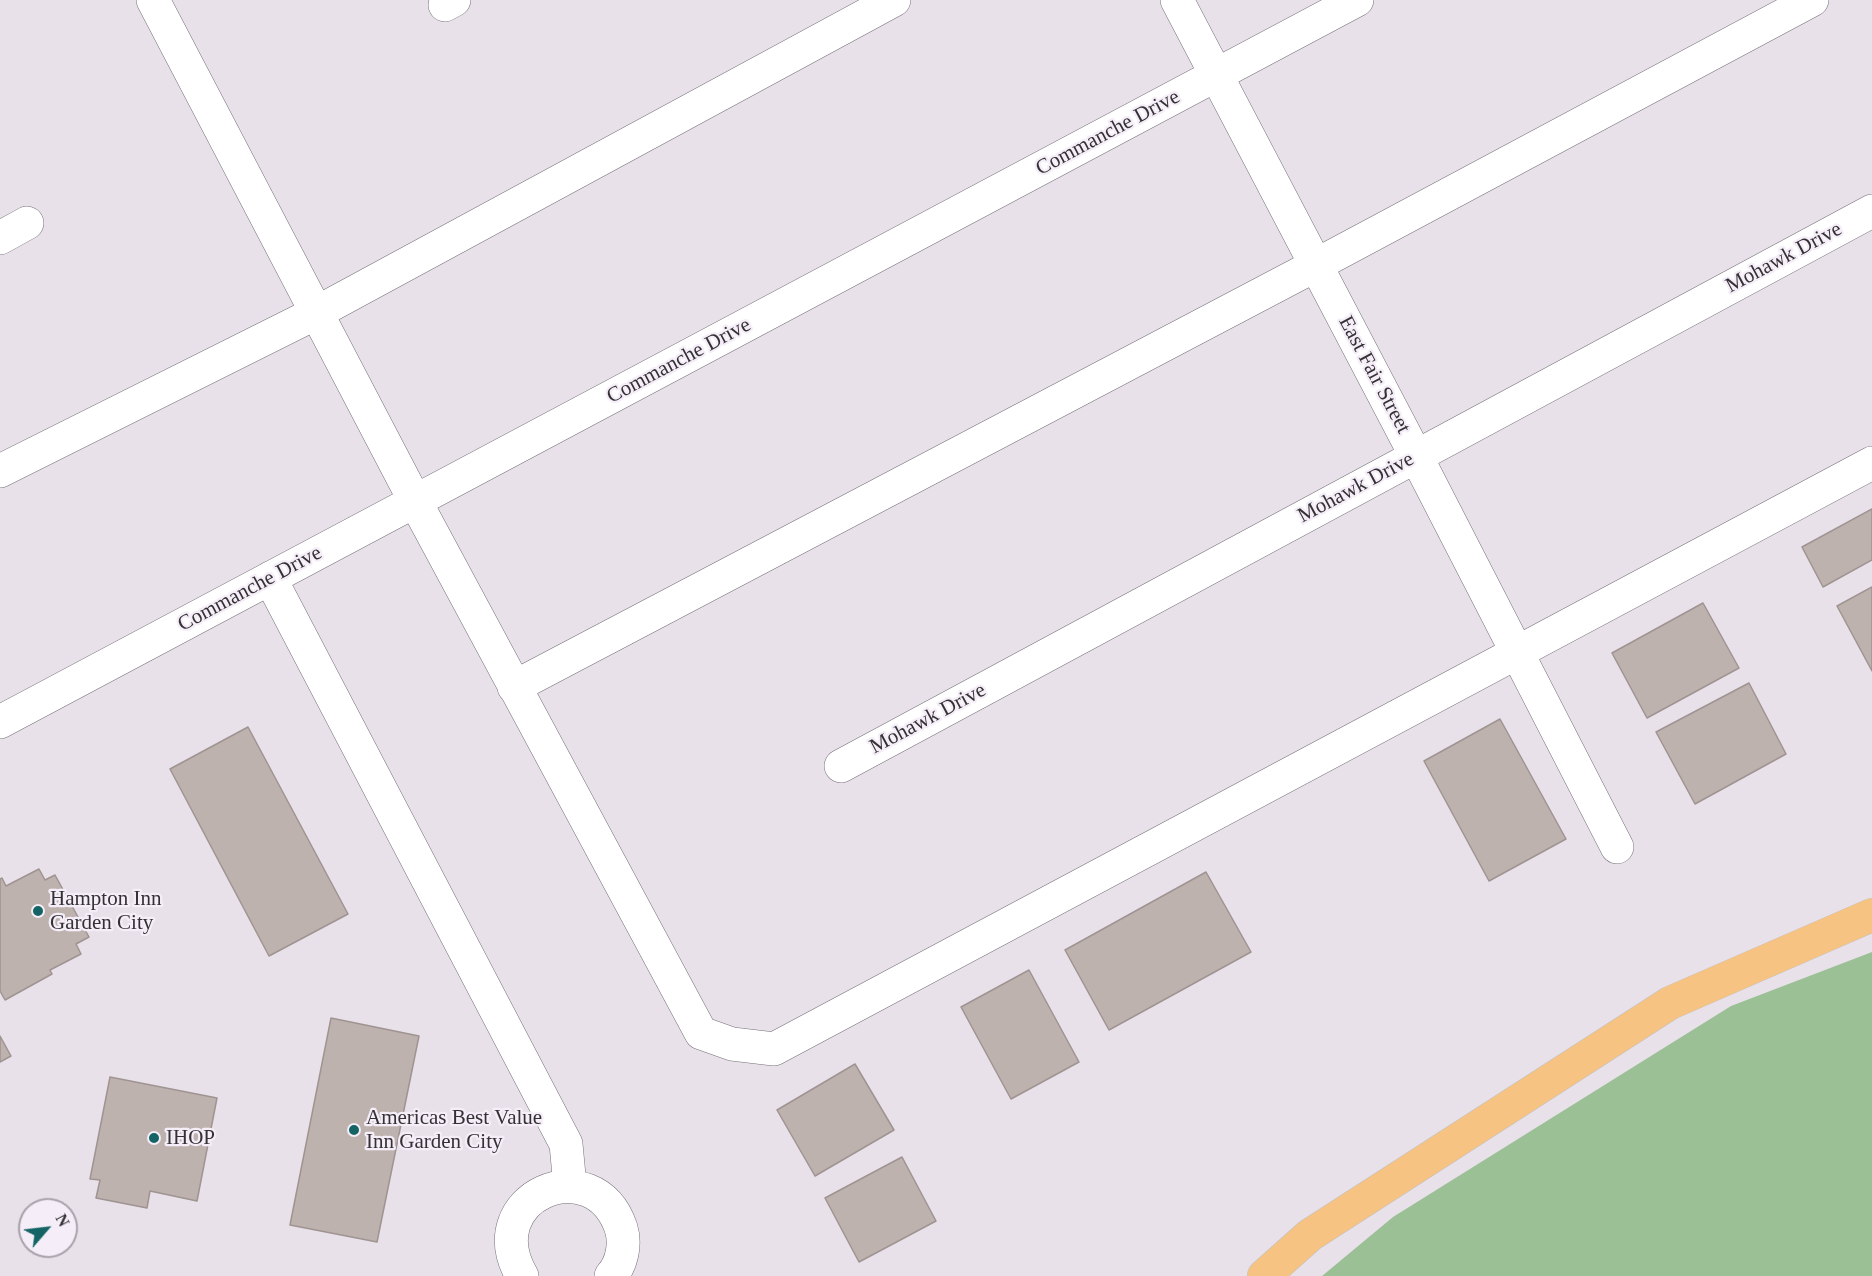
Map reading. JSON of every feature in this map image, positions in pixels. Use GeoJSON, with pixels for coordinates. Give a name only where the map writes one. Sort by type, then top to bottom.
{"type":"FeatureCollection","features":[{"type":"Feature","properties":{"kind":"highway"},"geometry":{"type":"LineString","coordinates":[[1264,1276],[1310,1235],[1670,1003],[1872,915]]}},
{"type":"Feature","properties":{"kind":"street"},"geometry":{"type":"LineString","coordinates":[[153,0],[415,501],[701,1033],[732,1044],[774,1049],[1872,464]]}},
{"type":"Feature","properties":{"kind":"street"},"geometry":{"type":"LineString","coordinates":[[0,471],[316,313],[894,0]]}},
{"type":"Feature","properties":{"kind":"street","name":"East Fair Street"},"geometry":{"type":"LineString","coordinates":[[1177,0],[1416,456],[1617,847]]}},
{"type":"Feature","properties":{"kind":"street","name":"Commanche Drive"},"geometry":{"type":"LineString","coordinates":[[0,722],[1357,0]]}},
{"type":"Feature","properties":{"kind":"street"},"geometry":{"type":"LineString","coordinates":[[514,687],[1316,265],[1812,0]]}},
{"type":"Feature","properties":{"kind":"street","name":"Mohawk Drive"},"geometry":{"type":"LineString","coordinates":[[841,766],[1872,211]]}},
{"type":"Feature","properties":{"kind":"street"},"geometry":{"type":"LineString","coordinates":[[270,578],[566,1144],[570,1186]]}},
{"type":"Feature","properties":{"kind":"street"},"geometry":{"type":"LineString","coordinates":[[522,1276],[513,1259],[510,1242],[513,1223],[522,1208],[535,1195],[552,1188],[570,1186],[588,1190],[604,1200],[616,1216],[622,1234],[622,1253],[611,1276]]}},
{"type":"Feature","properties":{"kind":"green space"},"geometry":{"type":"Polygon","coordinates":[[[1872,952],[1872,1276],[1322,1276],[1393,1217],[1731,1006],[1872,952]]]}},
{"type":"Feature","properties":{"kind":"building"},"geometry":{"type":"Polygon","coordinates":[[[1872,509],[1872,560],[1823,587],[1802,547],[1872,509]]]}},
{"type":"Feature","properties":{"kind":"building"},"geometry":{"type":"Polygon","coordinates":[[[1872,587],[1872,671],[1837,606],[1872,587]]]}},
{"type":"Feature","properties":{"kind":"building"},"geometry":{"type":"Polygon","coordinates":[[[1703,603],[1739,668],[1647,718],[1612,653],[1703,603]]]}},
{"type":"Feature","properties":{"kind":"building"},"geometry":{"type":"Polygon","coordinates":[[[1749,683],[1786,754],[1695,804],[1656,732],[1749,683]]]}},
{"type":"Feature","properties":{"kind":"building"},"geometry":{"type":"Polygon","coordinates":[[[1500,719],[1566,839],[1489,881],[1424,761],[1500,719]]]}},
{"type":"Feature","properties":{"kind":"building"},"geometry":{"type":"Polygon","coordinates":[[[248,727],[348,914],[269,956],[170,769],[248,727]]]}},
{"type":"Feature","properties":{"kind":"building","name":"Hampton Inn Garden City"},"geometry":{"type":"Polygon","coordinates":[[[39,869],[45,880],[55,875],[89,937],[76,944],[81,954],[50,970],[52,974],[5,1000],[0,991],[0,879],[2,878],[6,886],[39,869]]]}},
{"type":"Feature","properties":{"kind":"building"},"geometry":{"type":"Polygon","coordinates":[[[1206,872],[1251,952],[1109,1030],[1065,950],[1206,872]]]}},
{"type":"Feature","properties":{"kind":"building"},"geometry":{"type":"Polygon","coordinates":[[[1029,970],[1079,1062],[1011,1099],[961,1007],[1029,970]]]}},
{"type":"Feature","properties":{"kind":"building","name":"Americas Best Value Inn Garden City"},"geometry":{"type":"Polygon","coordinates":[[[331,1018],[419,1036],[377,1242],[290,1225],[331,1018]]]}},
{"type":"Feature","properties":{"kind":"building"},"geometry":{"type":"Polygon","coordinates":[[[0,1036],[11,1056],[0,1062],[0,1036]]]}},
{"type":"Feature","properties":{"kind":"building"},"geometry":{"type":"Polygon","coordinates":[[[855,1064],[894,1130],[815,1176],[777,1110],[855,1064]]]}},
{"type":"Feature","properties":{"kind":"building","name":"IHOP"},"geometry":{"type":"Polygon","coordinates":[[[110,1077],[217,1098],[197,1201],[150,1191],[147,1208],[96,1198],[100,1180],[90,1179],[110,1077]]]}},
{"type":"Feature","properties":{"kind":"building"},"geometry":{"type":"Polygon","coordinates":[[[902,1157],[936,1221],[859,1262],[825,1198],[902,1157]]]}},
{"type":"Feature","properties":{"kind":"place","name":"Hampton Inn Garden City"},"geometry":{"type":"Point","coordinates":[38,911]}},
{"type":"Feature","properties":{"kind":"place","name":"Americas Best Value Inn Garden City"},"geometry":{"type":"Point","coordinates":[354,1130]}},
{"type":"Feature","properties":{"kind":"place","name":"IHOP"},"geometry":{"type":"Point","coordinates":[154,1138]}}]}
